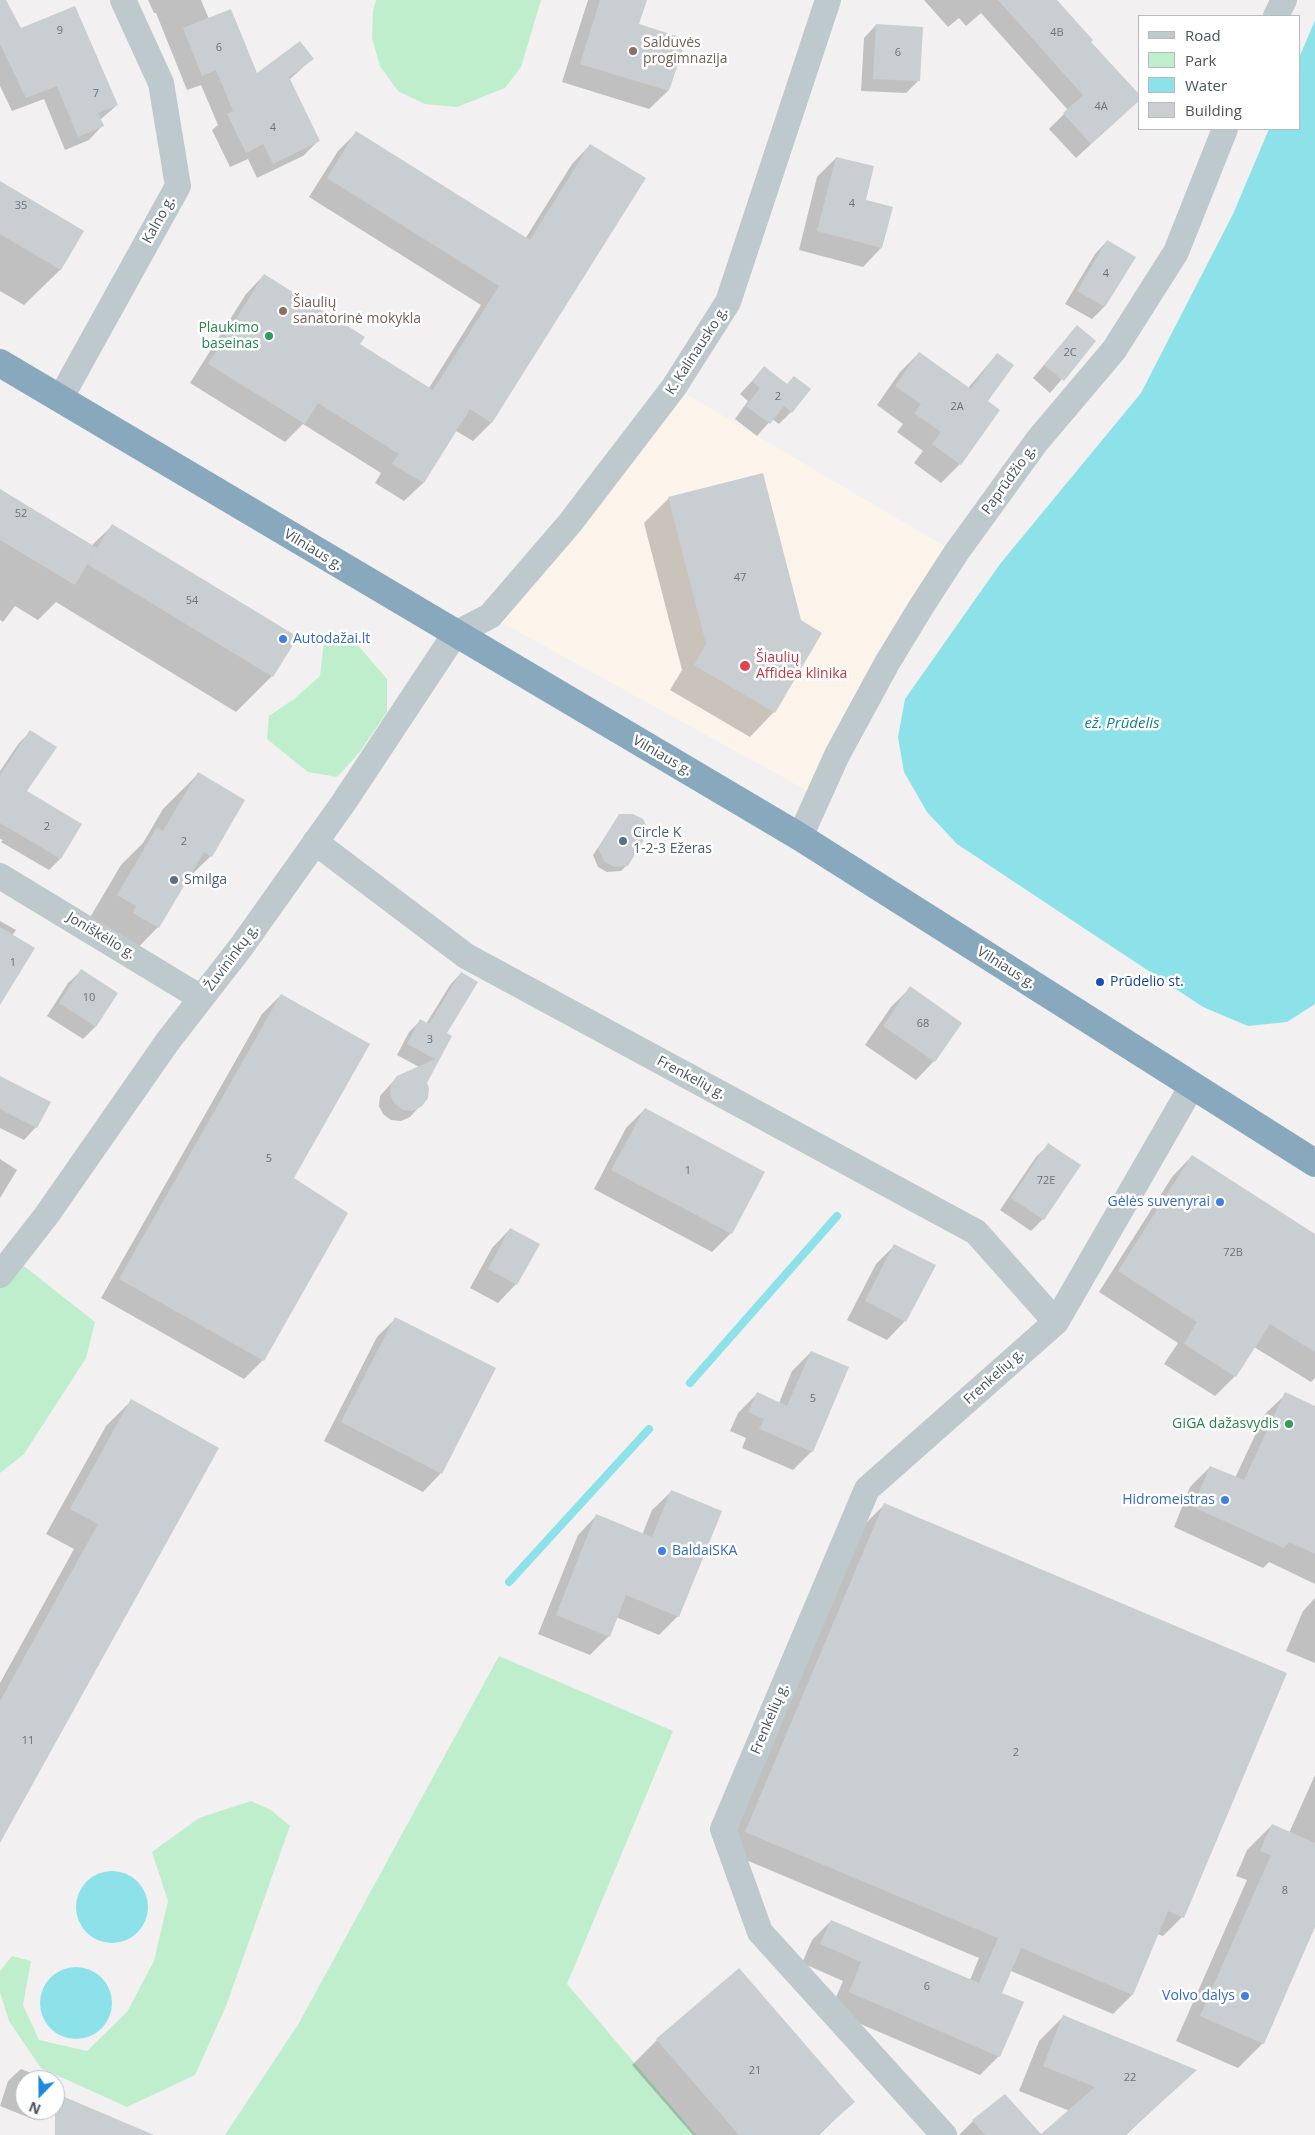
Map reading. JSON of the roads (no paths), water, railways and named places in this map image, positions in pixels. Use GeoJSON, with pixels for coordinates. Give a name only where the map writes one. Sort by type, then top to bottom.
{"type":"FeatureCollection","features":[{"type":"Feature","properties":{"kind":"highway","name":"Vilniaus g."},"geometry":{"type":"LineString","coordinates":[[0,363],[454,634],[800,837],[1315,1163]]}},
{"type":"Feature","properties":{"kind":"street","name":"Kalno g."},"geometry":{"type":"LineString","coordinates":[[60,399],[178,186],[161,83],[123,0]]}},
{"type":"Feature","properties":{"kind":"street","name":"K. Kalinausko g."},"geometry":{"type":"LineString","coordinates":[[454,634],[490,616],[570,523],[674,387],[728,302],[828,0]]}},
{"type":"Feature","properties":{"kind":"street"},"geometry":{"type":"LineString","coordinates":[[1276,15],[1284,0]]}},
{"type":"Feature","properties":{"kind":"street","name":"Paprūdžio g."},"geometry":{"type":"LineString","coordinates":[[800,837],[837,755],[887,663],[926,600],[956,554],[1037,441],[1114,350],[1176,252],[1225,130]]}},
{"type":"Feature","properties":{"kind":"street","name":"Žuvininkų g."},"geometry":{"type":"LineString","coordinates":[[0,1275],[46,1216],[123,1103],[201,998],[241,948],[315,842],[454,634]]}},
{"type":"Feature","properties":{"kind":"street","name":"Frenkelių g."},"geometry":{"type":"LineString","coordinates":[[315,842],[466,956],[976,1232],[1056,1322]]}},
{"type":"Feature","properties":{"kind":"street","name":"Joniškėlio g."},"geometry":{"type":"LineString","coordinates":[[0,876],[201,998]]}},
{"type":"Feature","properties":{"kind":"street","name":"Frenkelių g."},"geometry":{"type":"LineString","coordinates":[[944,2135],[760,1932],[723,1829],[867,1489],[1056,1322],[1192,1086]]}},
{"type":"Feature","properties":{"kind":"water","name":"ež. Prūdelis"},"geometry":{"type":"Polygon","coordinates":[[[1315,20],[1315,1004],[1287,1022],[1248,1026],[1203,1007],[957,844],[927,812],[904,772],[898,737],[905,699],[1000,564],[1141,393],[1233,214],[1269,130],[1300,130],[1300,56],[1315,20]]]}},
{"type":"Feature","properties":{"kind":"water"},"geometry":{"type":"Polygon","coordinates":[[[112,1871],[132,1877],[142,1887],[148,1907],[142,1927],[132,1937],[112,1943],[92,1937],[82,1927],[76,1907],[82,1887],[92,1877],[112,1871]]]}},
{"type":"Feature","properties":{"kind":"water"},"geometry":{"type":"Polygon","coordinates":[[[76,1967],[96,1973],[106,1983],[112,2003],[106,2023],[96,2033],[76,2039],[56,2033],[46,2023],[40,2003],[46,1983],[56,1973],[76,1967]]]}},
{"type":"Feature","properties":{"kind":"waterway"},"geometry":{"type":"LineString","coordinates":[[690,1383],[837,1216]]}},
{"type":"Feature","properties":{"kind":"waterway"},"geometry":{"type":"LineString","coordinates":[[509,1582],[649,1429]]}},
{"type":"Feature","properties":{"kind":"place","name":"Salduvės progimnazija"},"geometry":{"type":"Point","coordinates":[633,51]}},
{"type":"Feature","properties":{"kind":"place","name":"Šiaulių sanatorinė mokykla"},"geometry":{"type":"Point","coordinates":[283,311]}},
{"type":"Feature","properties":{"kind":"place","name":"Plaukimo baseinas"},"geometry":{"type":"Point","coordinates":[269,336]}},
{"type":"Feature","properties":{"kind":"place","name":"Autodažai.lt"},"geometry":{"type":"Point","coordinates":[283,639]}},
{"type":"Feature","properties":{"kind":"place","name":"Šiaulių Affidea klinika"},"geometry":{"type":"Point","coordinates":[745,666]}},
{"type":"Feature","properties":{"kind":"place","name":"Circle K 1-2-3 Ežeras"},"geometry":{"type":"Point","coordinates":[623,841]}},
{"type":"Feature","properties":{"kind":"place","name":"Smilga"},"geometry":{"type":"Point","coordinates":[174,880]}},
{"type":"Feature","properties":{"kind":"place","name":"Prūdelio st."},"geometry":{"type":"Point","coordinates":[1100,982]}},
{"type":"Feature","properties":{"kind":"place","name":"Gėlės suvenyrai"},"geometry":{"type":"Point","coordinates":[1220,1202]}},
{"type":"Feature","properties":{"kind":"place","name":"GIGA dažasvydis"},"geometry":{"type":"Point","coordinates":[1289,1424]}},
{"type":"Feature","properties":{"kind":"place","name":"Hidromeistras"},"geometry":{"type":"Point","coordinates":[1225,1500]}},
{"type":"Feature","properties":{"kind":"place","name":"BaldaiSKA"},"geometry":{"type":"Point","coordinates":[662,1551]}},
{"type":"Feature","properties":{"kind":"place","name":"Volvo dalys"},"geometry":{"type":"Point","coordinates":[1245,1996]}}]}
